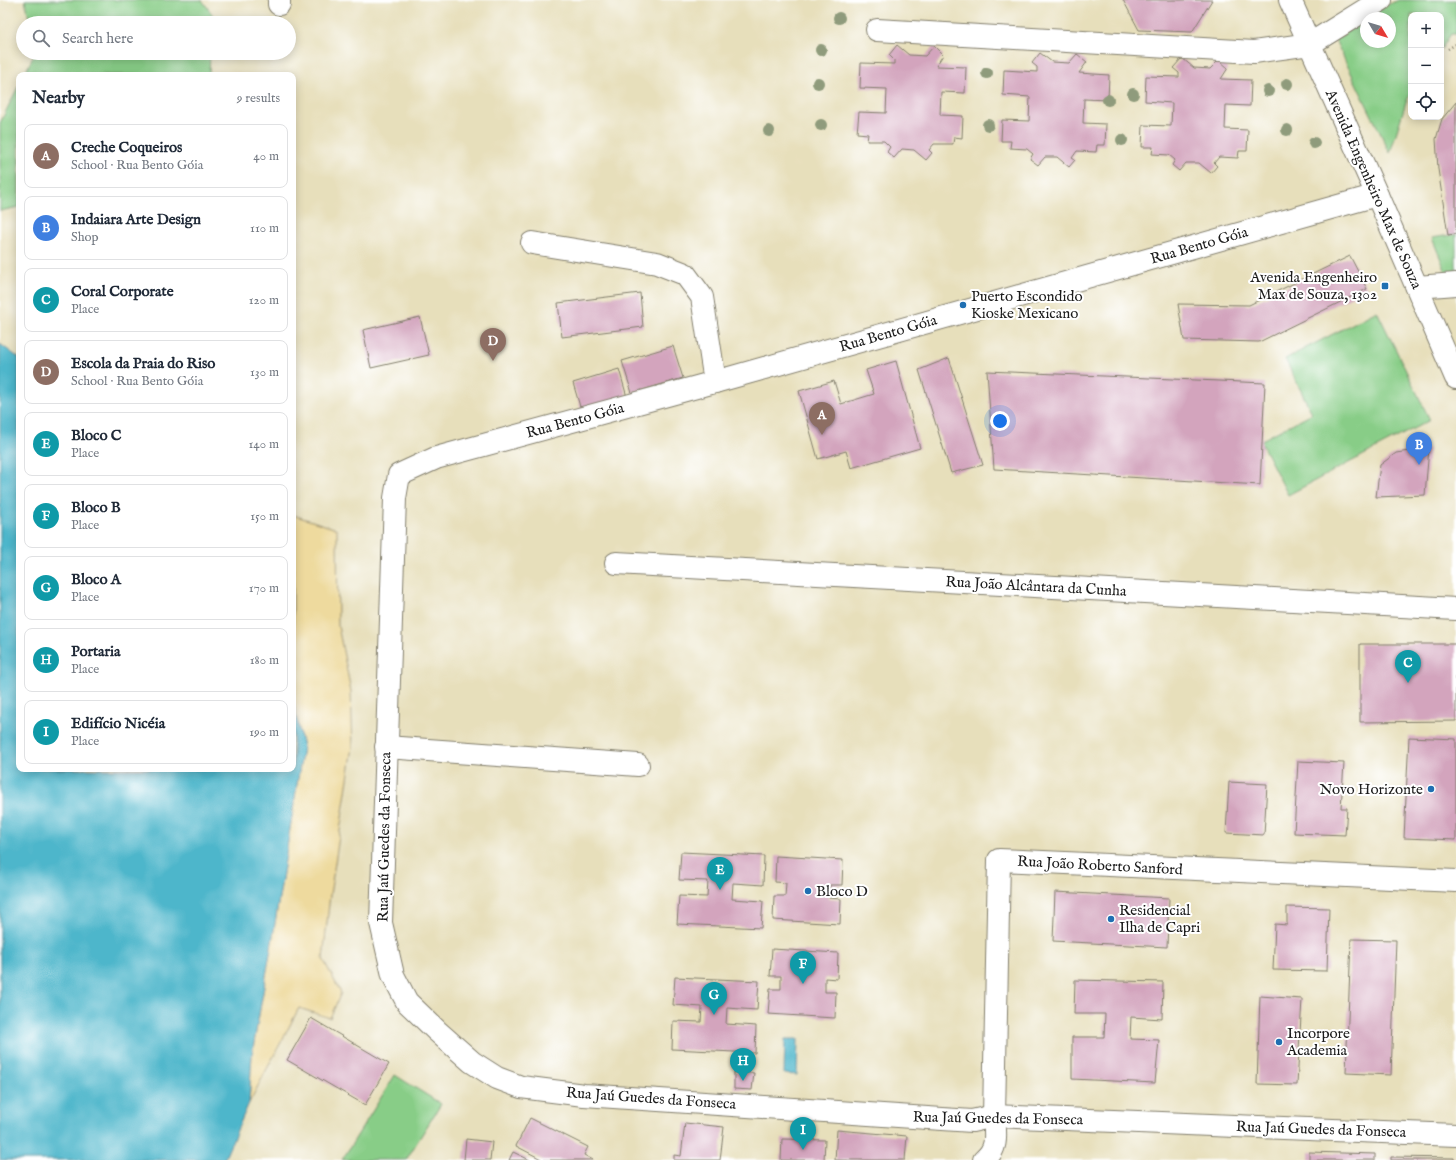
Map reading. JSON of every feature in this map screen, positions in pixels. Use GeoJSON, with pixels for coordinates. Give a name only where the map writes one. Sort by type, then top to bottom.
{"type":"FeatureCollection","features":[{"type":"Feature","properties":{"kind":"street","name":"Avenida Engenheiro Max de Souza"},"geometry":{"type":"LineString","coordinates":[[1290,0],[1377,195],[1456,378]]}},
{"type":"Feature","properties":{"kind":"street"},"geometry":{"type":"LineString","coordinates":[[877,30],[1254,52],[1310,44],[1381,0]]}},
{"type":"Feature","properties":{"kind":"street","name":"Rua Bento Góia"},"geometry":{"type":"LineString","coordinates":[[400,475],[436,458],[715,382],[1377,195]]}},
{"type":"Feature","properties":{"kind":"street"},"geometry":{"type":"LineString","coordinates":[[532,244],[657,263],[685,274],[702,297],[715,382]]}},
{"type":"Feature","properties":{"kind":"street"},"geometry":{"type":"LineString","coordinates":[[1417,287],[1456,284]]}},
{"type":"Feature","properties":{"kind":"street","name":"Rua Jaú Guedes da Fonseca"},"geometry":{"type":"LineString","coordinates":[[400,475],[394,498],[381,923],[393,975],[407,1002],[472,1062],[497,1078],[521,1088],[592,1095],[972,1120],[994,1116],[1456,1135]]}},
{"type":"Feature","properties":{"kind":"street","name":"Rua João Alcântara da Cunha"},"geometry":{"type":"LineString","coordinates":[[616,563],[1456,609]]}},
{"type":"Feature","properties":{"kind":"street"},"geometry":{"type":"LineString","coordinates":[[386,747],[638,765]]}},
{"type":"Feature","properties":{"kind":"street","name":"Rua João Roberto Sanford"},"geometry":{"type":"LineString","coordinates":[[994,1116],[999,860],[1456,881]]}},
{"type":"Feature","properties":{"kind":"street"},"geometry":{"type":"LineString","coordinates":[[984,1160],[990,1155],[995,1147],[994,1116]]}},
{"type":"Feature","properties":{"kind":"path"},"geometry":{"type":"LineString","coordinates":[[1448,49],[1456,44]]}},
{"type":"Feature","properties":{"kind":"green space"},"geometry":{"type":"Polygon","coordinates":[[[25,0],[202,0],[212,14],[212,16],[28,16],[25,0]]]}},
{"type":"Feature","properties":{"kind":"green space"},"geometry":{"type":"Polygon","coordinates":[[[1399,0],[1456,0],[1456,34],[1451,34],[1444,44],[1444,12],[1408,12],[1408,98],[1390,153],[1335,40],[1360,23],[1360,48],[1396,48],[1396,12],[1377,12],[1389,4],[1399,0]]]}},
{"type":"Feature","properties":{"kind":"green space"},"geometry":{"type":"Polygon","coordinates":[[[32,60],[210,60],[209,72],[26,72],[32,60]]]}},
{"type":"Feature","properties":{"kind":"green space"},"geometry":{"type":"Polygon","coordinates":[[[16,91],[16,208],[0,211],[0,123],[16,91]]]}},
{"type":"Feature","properties":{"kind":"green space"},"geometry":{"type":"Polygon","coordinates":[[[1456,234],[1456,272],[1446,272],[1432,238],[1456,234]]]}},
{"type":"Feature","properties":{"kind":"green space"},"geometry":{"type":"Polygon","coordinates":[[[1377,311],[1430,420],[1288,495],[1260,441],[1312,413],[1285,359],[1377,311]]]}},
{"type":"Feature","properties":{"kind":"green space"},"geometry":{"type":"Polygon","coordinates":[[[395,1075],[441,1104],[406,1160],[342,1160],[395,1075]]]}},
{"type":"Feature","properties":{"kind":"sand"},"geometry":{"type":"Polygon","coordinates":[[[296,516],[337,529],[338,626],[351,691],[353,747],[330,895],[323,959],[341,993],[330,1018],[299,1008],[249,1103],[252,1054],[272,942],[303,747],[296,714],[296,516]]]}},
{"type":"Feature","properties":{"kind":"water"},"geometry":{"type":"Polygon","coordinates":[[[0,344],[16,356],[16,772],[296,772],[296,714],[303,747],[272,942],[252,1054],[249,1103],[224,1160],[0,1160],[0,344]]]}},
{"type":"Feature","properties":{"kind":"water"},"geometry":{"type":"Polygon","coordinates":[[[785,1039],[798,1039],[797,1075],[784,1074],[785,1039]]]}},
{"type":"Feature","properties":{"kind":"building"},"geometry":{"type":"Polygon","coordinates":[[[1123,0],[1212,0],[1192,32],[1139,30],[1123,0]]]}},
{"type":"Feature","properties":{"kind":"building"},"geometry":{"type":"Polygon","coordinates":[[[897,45],[909,55],[925,56],[934,46],[943,55],[936,66],[966,67],[965,93],[941,92],[940,115],[963,116],[962,138],[954,137],[953,144],[934,144],[929,150],[932,153],[926,160],[914,150],[902,149],[894,158],[887,152],[890,147],[884,141],[867,141],[868,134],[857,133],[859,112],[886,113],[887,89],[860,88],[861,63],[894,64],[894,60],[889,55],[897,45]]]}},
{"type":"Feature","properties":{"kind":"building"},"geometry":{"type":"Polygon","coordinates":[[[1040,53],[1052,62],[1069,63],[1077,54],[1087,62],[1079,73],[1109,75],[1108,100],[1084,99],[1083,123],[1106,124],[1105,145],[1097,145],[1096,152],[1077,151],[1072,158],[1075,160],[1069,167],[1057,157],[1045,157],[1038,165],[1030,159],[1033,154],[1027,149],[1010,148],[1011,141],[1001,141],[1002,120],[1029,121],[1030,97],[1003,95],[1004,70],[1037,72],[1037,67],[1032,63],[1040,53]]]}},
{"type":"Feature","properties":{"kind":"building"},"geometry":{"type":"Polygon","coordinates":[[[1182,58],[1194,68],[1210,69],[1219,60],[1228,68],[1221,79],[1251,80],[1250,106],[1226,105],[1225,129],[1248,130],[1247,151],[1239,151],[1238,158],[1219,157],[1214,163],[1217,166],[1211,173],[1199,163],[1186,163],[1179,171],[1172,165],[1175,160],[1169,155],[1152,154],[1153,147],[1142,147],[1143,125],[1171,126],[1172,103],[1145,101],[1146,76],[1179,77],[1179,73],[1173,68],[1182,58]]]}},
{"type":"Feature","properties":{"kind":"building"},"geometry":{"type":"Polygon","coordinates":[[[1456,102],[1456,234],[1448,235],[1438,169],[1436,139],[1444,117],[1456,102]]]}},
{"type":"Feature","properties":{"kind":"building"},"geometry":{"type":"Polygon","coordinates":[[[1350,256],[1367,289],[1259,342],[1184,340],[1178,304],[1249,305],[1350,256]]]}},
{"type":"Feature","properties":{"kind":"building"},"geometry":{"type":"Polygon","coordinates":[[[640,293],[643,327],[562,337],[558,303],[640,293]]]}},
{"type":"Feature","properties":{"kind":"building"},"geometry":{"type":"Polygon","coordinates":[[[420,317],[429,355],[371,368],[363,330],[420,317]]]}},
{"type":"Feature","properties":{"kind":"building"},"geometry":{"type":"Polygon","coordinates":[[[673,346],[683,378],[632,393],[622,361],[673,346]]]}},
{"type":"Feature","properties":{"kind":"building"},"geometry":{"type":"Polygon","coordinates":[[[949,358],[983,465],[951,473],[919,370],[949,358]]]}},
{"type":"Feature","properties":{"kind":"building"},"geometry":{"type":"Polygon","coordinates":[[[896,361],[920,448],[851,468],[846,451],[818,459],[799,391],[834,381],[841,404],[874,394],[866,370],[896,361]]]}},
{"type":"Feature","properties":{"kind":"building"},"geometry":{"type":"Polygon","coordinates":[[[619,369],[627,397],[581,410],[573,383],[619,369]]]}},
{"type":"Feature","properties":{"kind":"building"},"geometry":{"type":"Polygon","coordinates":[[[987,371],[1265,383],[1260,485],[994,469],[987,371]]]}},
{"type":"Feature","properties":{"kind":"building"},"geometry":{"type":"Polygon","coordinates":[[[1429,448],[1425,495],[1376,497],[1380,465],[1396,453],[1429,448]]]}},
{"type":"Feature","properties":{"kind":"building"},"geometry":{"type":"Polygon","coordinates":[[[1360,644],[1456,644],[1456,721],[1360,722],[1360,644]]]}},
{"type":"Feature","properties":{"kind":"building","name":"Novo Horizonte"},"geometry":{"type":"Polygon","coordinates":[[[1409,737],[1456,739],[1456,840],[1404,838],[1409,737]]]}},
{"type":"Feature","properties":{"kind":"building"},"geometry":{"type":"Polygon","coordinates":[[[1298,761],[1344,763],[1341,808],[1347,808],[1345,835],[1294,833],[1298,761]]]}},
{"type":"Feature","properties":{"kind":"building"},"geometry":{"type":"Polygon","coordinates":[[[1229,782],[1267,784],[1264,835],[1226,833],[1229,782]]]}},
{"type":"Feature","properties":{"kind":"building"},"geometry":{"type":"Polygon","coordinates":[[[681,852],[764,856],[763,885],[733,883],[732,899],[763,901],[761,928],[677,924],[679,896],[707,897],[708,881],[679,880],[681,852]]]}},
{"type":"Feature","properties":{"kind":"building","name":"Bloco D"},"geometry":{"type":"Polygon","coordinates":[[[776,856],[843,860],[842,885],[830,885],[829,898],[841,899],[840,924],[773,920],[774,896],[785,896],[786,883],[775,882],[776,856]]]}},
{"type":"Feature","properties":{"kind":"building","name":"Residencial Ilha de Capri"},"geometry":{"type":"Polygon","coordinates":[[[1055,892],[1169,898],[1167,947],[1053,941],[1055,892]]]}},
{"type":"Feature","properties":{"kind":"building"},"geometry":{"type":"Polygon","coordinates":[[[1287,907],[1329,908],[1327,971],[1273,970],[1275,924],[1287,925],[1287,907]]]}},
{"type":"Feature","properties":{"kind":"building"},"geometry":{"type":"Polygon","coordinates":[[[1351,939],[1396,940],[1391,1075],[1346,1073],[1351,939]]]}},
{"type":"Feature","properties":{"kind":"building"},"geometry":{"type":"Polygon","coordinates":[[[772,949],[838,953],[837,979],[825,978],[825,992],[836,992],[835,1018],[768,1014],[770,989],[781,989],[781,976],[770,976],[772,949]]]}},
{"type":"Feature","properties":{"kind":"building"},"geometry":{"type":"Polygon","coordinates":[[[675,977],[759,981],[757,1010],[727,1008],[726,1024],[756,1026],[755,1053],[672,1049],[673,1021],[701,1022],[702,1007],[673,1005],[675,977]]]}},
{"type":"Feature","properties":{"kind":"building"},"geometry":{"type":"Polygon","coordinates":[[[1075,980],[1163,982],[1162,1019],[1131,1017],[1130,1039],[1159,1040],[1155,1083],[1072,1079],[1072,1037],[1104,1037],[1105,1014],[1074,1014],[1075,980]]]}},
{"type":"Feature","properties":{"kind":"building","name":"Incorpore Academia"},"geometry":{"type":"Polygon","coordinates":[[[1260,996],[1302,999],[1297,1085],[1257,1084],[1260,996]]]}},
{"type":"Feature","properties":{"kind":"building"},"geometry":{"type":"Polygon","coordinates":[[[311,1018],[389,1064],[365,1105],[287,1060],[311,1018]]]}},
{"type":"Feature","properties":{"kind":"building"},"geometry":{"type":"Polygon","coordinates":[[[734,1072],[754,1073],[752,1090],[734,1089],[734,1072]]]}},
{"type":"Feature","properties":{"kind":"building"},"geometry":{"type":"Polygon","coordinates":[[[530,1118],[588,1147],[584,1155],[593,1160],[543,1160],[516,1146],[530,1118]]]}},
{"type":"Feature","properties":{"kind":"building"},"geometry":{"type":"Polygon","coordinates":[[[685,1123],[724,1127],[720,1160],[674,1160],[674,1155],[681,1156],[685,1123]]]}},
{"type":"Feature","properties":{"kind":"building"},"geometry":{"type":"Polygon","coordinates":[[[837,1130],[907,1136],[905,1160],[835,1160],[837,1130]]]}},
{"type":"Feature","properties":{"kind":"building"},"geometry":{"type":"Polygon","coordinates":[[[466,1139],[492,1142],[490,1160],[464,1160],[466,1139]]]}},
{"type":"Feature","properties":{"kind":"building"},"geometry":{"type":"Polygon","coordinates":[[[782,1139],[825,1140],[824,1160],[781,1160],[782,1139]]]}},
{"type":"Feature","properties":{"kind":"building"},"geometry":{"type":"Polygon","coordinates":[[[513,1152],[530,1160],[509,1160],[513,1152]]]}},
{"type":"Feature","properties":{"kind":"building"},"geometry":{"type":"Polygon","coordinates":[[[1309,1152],[1375,1154],[1375,1160],[1309,1160],[1309,1152]]]}},
{"type":"Feature","properties":{"kind":"building"},"geometry":{"type":"Polygon","coordinates":[[[1391,1157],[1454,1158],[1454,1160],[1391,1160],[1391,1157]]]}},
{"type":"Feature","properties":{"kind":"place","name":"Avenida Engenheiro Max de Souza, 1302"},"geometry":{"type":"Point","coordinates":[1385,286]}},
{"type":"Feature","properties":{"kind":"place","name":"Puerto Escondido Kioske Mexicano"},"geometry":{"type":"Point","coordinates":[963,305]}},
{"type":"Feature","properties":{"kind":"place","name":"Escola da Praia do Riso"},"geometry":{"type":"Point","coordinates":[493,361]}},
{"type":"Feature","properties":{"kind":"place","name":"Creche Coqueiros"},"geometry":{"type":"Point","coordinates":[822,435]}},
{"type":"Feature","properties":{"kind":"place","name":"Indaiara Arte Design"},"geometry":{"type":"Point","coordinates":[1419,465]}},
{"type":"Feature","properties":{"kind":"place","name":"Coral Corporate"},"geometry":{"type":"Point","coordinates":[1408,683]}},
{"type":"Feature","properties":{"kind":"place","name":"Novo Horizonte"},"geometry":{"type":"Point","coordinates":[1431,789]}},
{"type":"Feature","properties":{"kind":"place","name":"Bloco C"},"geometry":{"type":"Point","coordinates":[720,890]}},
{"type":"Feature","properties":{"kind":"place","name":"Bloco D"},"geometry":{"type":"Point","coordinates":[808,891]}},
{"type":"Feature","properties":{"kind":"place","name":"Residencial Ilha de Capri"},"geometry":{"type":"Point","coordinates":[1111,919]}},
{"type":"Feature","properties":{"kind":"place","name":"Bloco B"},"geometry":{"type":"Point","coordinates":[803,984]}},
{"type":"Feature","properties":{"kind":"place","name":"Bloco A"},"geometry":{"type":"Point","coordinates":[714,1015]}},
{"type":"Feature","properties":{"kind":"place","name":"Incorpore Academia"},"geometry":{"type":"Point","coordinates":[1279,1042]}},
{"type":"Feature","properties":{"kind":"place","name":"Portaria"},"geometry":{"type":"Point","coordinates":[743,1081]}},
{"type":"Feature","properties":{"kind":"place","name":"Edifício Nicéia"},"geometry":{"type":"Point","coordinates":[803,1150]}}]}
